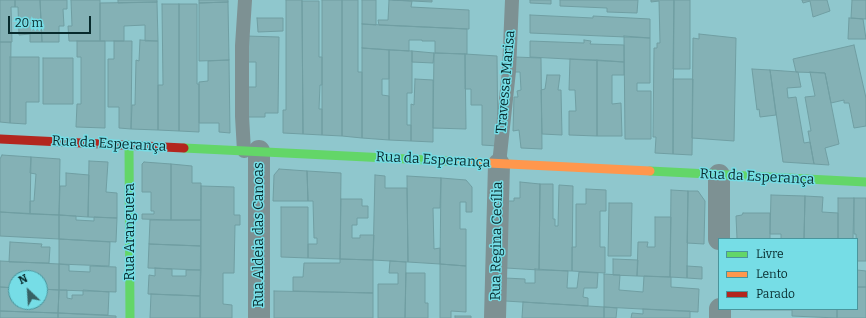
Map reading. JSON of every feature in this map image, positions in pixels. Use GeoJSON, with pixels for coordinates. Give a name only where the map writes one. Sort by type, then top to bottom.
{"type":"FeatureCollection","features":[{"type":"Feature","properties":{"kind":"street","name":"Rua da Esperança"},"geometry":{"type":"LineString","coordinates":[[0,139],[866,182]]}},
{"type":"Feature","properties":{"kind":"street","name":"Rua Aranguera"},"geometry":{"type":"LineString","coordinates":[[129,146],[130,318]]}},
{"type":"Feature","properties":{"kind":"street","name":"Rua Aldeia das Canoas"},"geometry":{"type":"LineString","coordinates":[[252,151],[259,318]]}},
{"type":"Feature","properties":{"kind":"street","name":"Rua Regina Cecília"},"geometry":{"type":"LineString","coordinates":[[495,318],[499,164]]}},
{"type":"Feature","properties":{"kind":"street"},"geometry":{"type":"LineString","coordinates":[[719,175],[720,238]]}},
{"type":"Feature","properties":{"kind":"lane"},"geometry":{"type":"LineString","coordinates":[[245,0],[242,46],[242,116],[252,151]]}},
{"type":"Feature","properties":{"kind":"lane","name":"Travessa Marisa"},"geometry":{"type":"LineString","coordinates":[[499,164],[510,72],[512,0]]}},
{"type":"Feature","properties":{"kind":"building"},"geometry":{"type":"Polygon","coordinates":[[[0,0],[15,0],[15,7],[11,7],[12,42],[0,42],[0,0]]]}},
{"type":"Feature","properties":{"kind":"building"},"geometry":{"type":"Polygon","coordinates":[[[15,0],[40,0],[42,42],[30,42],[30,34],[19,35],[18,7],[15,7],[15,0]]]}},
{"type":"Feature","properties":{"kind":"building"},"geometry":{"type":"Polygon","coordinates":[[[40,0],[67,0],[67,9],[63,9],[64,26],[59,26],[59,42],[42,42],[40,0]]]}},
{"type":"Feature","properties":{"kind":"building"},"geometry":{"type":"Polygon","coordinates":[[[71,0],[100,0],[100,41],[69,41],[68,26],[72,26],[71,0]]]}},
{"type":"Feature","properties":{"kind":"building"},"geometry":{"type":"Polygon","coordinates":[[[118,0],[157,0],[157,2],[118,3],[118,0]]]}},
{"type":"Feature","properties":{"kind":"building"},"geometry":{"type":"Polygon","coordinates":[[[199,0],[228,0],[228,2],[199,3],[199,0]]]}},
{"type":"Feature","properties":{"kind":"building"},"geometry":{"type":"Polygon","coordinates":[[[286,0],[302,0],[303,134],[283,133],[283,110],[286,110],[286,0]]]}},
{"type":"Feature","properties":{"kind":"building"},"geometry":{"type":"Polygon","coordinates":[[[322,0],[342,0],[342,136],[322,135],[322,0]]]}},
{"type":"Feature","properties":{"kind":"building"},"geometry":{"type":"Polygon","coordinates":[[[342,0],[358,0],[358,72],[362,72],[362,138],[342,136],[342,0]]]}},
{"type":"Feature","properties":{"kind":"building"},"geometry":{"type":"Polygon","coordinates":[[[362,0],[376,0],[376,25],[362,24],[362,0]]]}},
{"type":"Feature","properties":{"kind":"building"},"geometry":{"type":"Polygon","coordinates":[[[389,0],[412,1],[411,7],[469,10],[469,29],[379,25],[378,20],[388,20],[389,0]]]}},
{"type":"Feature","properties":{"kind":"building"},"geometry":{"type":"Polygon","coordinates":[[[393,0],[432,0],[432,2],[393,0]]]}},
{"type":"Feature","properties":{"kind":"building"},"geometry":{"type":"Polygon","coordinates":[[[530,0],[551,0],[551,4],[530,3],[530,0]]]}},
{"type":"Feature","properties":{"kind":"building"},"geometry":{"type":"Polygon","coordinates":[[[560,0],[638,0],[637,13],[607,12],[607,8],[560,6],[560,0]]]}},
{"type":"Feature","properties":{"kind":"building"},"geometry":{"type":"Polygon","coordinates":[[[651,0],[674,0],[673,154],[655,153],[656,137],[653,137],[654,48],[657,48],[657,43],[660,43],[659,1],[651,2],[651,0]]]}},
{"type":"Feature","properties":{"kind":"building"},"geometry":{"type":"Polygon","coordinates":[[[674,0],[690,0],[690,69],[673,69],[674,0]]]}},
{"type":"Feature","properties":{"kind":"building"},"geometry":{"type":"Polygon","coordinates":[[[802,0],[827,0],[830,11],[813,17],[810,1],[803,3],[802,0]]]}},
{"type":"Feature","properties":{"kind":"building"},"geometry":{"type":"Polygon","coordinates":[[[852,0],[866,0],[866,19],[851,18],[852,0]]]}},
{"type":"Feature","properties":{"kind":"building"},"geometry":{"type":"Polygon","coordinates":[[[302,1],[319,1],[319,57],[322,57],[322,85],[320,85],[319,109],[322,109],[322,135],[303,134],[302,1]]]}},
{"type":"Feature","properties":{"kind":"building"},"geometry":{"type":"Polygon","coordinates":[[[157,2],[158,41],[145,41],[145,25],[124,26],[124,41],[100,41],[100,3],[157,2]]]}},
{"type":"Feature","properties":{"kind":"building"},"geometry":{"type":"Polygon","coordinates":[[[228,2],[229,60],[199,61],[199,3],[228,2]]]}},
{"type":"Feature","properties":{"kind":"building"},"geometry":{"type":"Polygon","coordinates":[[[162,4],[179,4],[179,131],[158,130],[158,85],[163,85],[162,4]]]}},
{"type":"Feature","properties":{"kind":"building"},"geometry":{"type":"Polygon","coordinates":[[[179,4],[197,4],[197,84],[199,84],[199,132],[179,131],[179,4]]]}},
{"type":"Feature","properties":{"kind":"building"},"geometry":{"type":"Polygon","coordinates":[[[530,15],[650,19],[650,38],[530,33],[530,15]]]}},
{"type":"Feature","properties":{"kind":"building"},"geometry":{"type":"Polygon","coordinates":[[[257,18],[283,18],[283,31],[258,32],[257,18]]]}},
{"type":"Feature","properties":{"kind":"building"},"geometry":{"type":"Polygon","coordinates":[[[849,18],[863,19],[866,39],[848,39],[849,18]]]}},
{"type":"Feature","properties":{"kind":"building"},"geometry":{"type":"Polygon","coordinates":[[[362,24],[467,29],[467,54],[435,53],[435,41],[422,40],[409,40],[409,51],[362,48],[362,24]]]}},
{"type":"Feature","properties":{"kind":"building"},"geometry":{"type":"Polygon","coordinates":[[[699,34],[736,38],[734,141],[692,138],[693,38],[699,39],[699,34]]]}},
{"type":"Feature","properties":{"kind":"building"},"geometry":{"type":"Polygon","coordinates":[[[246,36],[279,37],[278,113],[265,113],[265,117],[246,117],[246,87],[256,87],[256,62],[246,62],[246,36]]]}},
{"type":"Feature","properties":{"kind":"building"},"geometry":{"type":"Polygon","coordinates":[[[624,36],[650,38],[650,83],[637,83],[637,91],[651,91],[651,139],[625,139],[624,36]]]}},
{"type":"Feature","properties":{"kind":"building"},"geometry":{"type":"Polygon","coordinates":[[[140,40],[158,41],[158,130],[131,129],[132,105],[135,105],[136,60],[139,61],[140,40]]]}},
{"type":"Feature","properties":{"kind":"building"},"geometry":{"type":"Polygon","coordinates":[[[584,40],[591,41],[590,44],[624,45],[624,62],[530,57],[530,41],[584,43],[584,40]]]}},
{"type":"Feature","properties":{"kind":"building"},"geometry":{"type":"Polygon","coordinates":[[[77,41],[105,41],[105,128],[76,127],[77,104],[81,104],[81,57],[77,57],[77,41]]]}},
{"type":"Feature","properties":{"kind":"building"},"geometry":{"type":"Polygon","coordinates":[[[114,41],[132,41],[131,129],[119,128],[119,107],[108,107],[108,59],[114,59],[114,41]]]}},
{"type":"Feature","properties":{"kind":"building"},"geometry":{"type":"Polygon","coordinates":[[[0,42],[11,42],[10,123],[0,122],[0,42]]]}},
{"type":"Feature","properties":{"kind":"building"},"geometry":{"type":"Polygon","coordinates":[[[854,45],[866,98],[866,126],[854,128],[849,103],[844,103],[844,100],[831,103],[825,73],[796,72],[793,59],[854,45]]]}},
{"type":"Feature","properties":{"kind":"building"},"geometry":{"type":"Polygon","coordinates":[[[362,48],[389,50],[389,79],[382,79],[382,95],[389,96],[389,140],[362,138],[362,48]]]}},
{"type":"Feature","properties":{"kind":"building"},"geometry":{"type":"Polygon","coordinates":[[[389,50],[412,51],[412,93],[407,93],[407,125],[411,125],[411,141],[389,140],[389,50]]]}},
{"type":"Feature","properties":{"kind":"building"},"geometry":{"type":"Polygon","coordinates":[[[412,51],[434,53],[433,63],[412,62],[412,51]]]}},
{"type":"Feature","properties":{"kind":"building"},"geometry":{"type":"Polygon","coordinates":[[[434,53],[465,54],[466,129],[433,128],[434,53]]]}},
{"type":"Feature","properties":{"kind":"building"},"geometry":{"type":"Polygon","coordinates":[[[465,54],[497,56],[498,146],[482,145],[482,105],[471,105],[471,89],[465,89],[465,54]]]}},
{"type":"Feature","properties":{"kind":"building"},"geometry":{"type":"Polygon","coordinates":[[[10,57],[39,57],[39,102],[26,102],[26,124],[10,123],[10,57]]]}},
{"type":"Feature","properties":{"kind":"building"},"geometry":{"type":"Polygon","coordinates":[[[515,57],[541,58],[542,149],[521,148],[519,130],[513,131],[514,97],[518,97],[517,91],[521,90],[520,72],[515,72],[515,57]]]}},
{"type":"Feature","properties":{"kind":"building"},"geometry":{"type":"Polygon","coordinates":[[[43,58],[73,58],[73,104],[43,104],[43,58]]]}},
{"type":"Feature","properties":{"kind":"building"},"geometry":{"type":"Polygon","coordinates":[[[570,59],[597,60],[597,136],[569,135],[569,111],[576,111],[575,90],[569,90],[570,59]]]}},
{"type":"Feature","properties":{"kind":"building"},"geometry":{"type":"Polygon","coordinates":[[[229,60],[230,133],[219,132],[219,123],[199,123],[199,82],[208,81],[208,61],[229,60]]]}},
{"type":"Feature","properties":{"kind":"building"},"geometry":{"type":"Polygon","coordinates":[[[597,60],[624,62],[624,75],[612,75],[612,104],[621,103],[622,136],[597,136],[597,60]]]}},
{"type":"Feature","properties":{"kind":"building"},"geometry":{"type":"Polygon","coordinates":[[[752,69],[770,70],[776,115],[760,117],[759,109],[757,110],[752,69]]]}},
{"type":"Feature","properties":{"kind":"building"},"geometry":{"type":"Polygon","coordinates":[[[770,70],[798,72],[801,87],[787,88],[788,98],[796,97],[804,143],[810,142],[814,164],[783,162],[770,70]]]}},
{"type":"Feature","properties":{"kind":"building"},"geometry":{"type":"Polygon","coordinates":[[[810,72],[825,73],[839,144],[825,148],[829,165],[814,164],[808,131],[811,131],[805,97],[815,96],[810,72]]]}},
{"type":"Feature","properties":{"kind":"building"},"geometry":{"type":"Polygon","coordinates":[[[547,75],[560,75],[558,90],[561,90],[562,135],[542,134],[541,90],[545,89],[547,75]]]}},
{"type":"Feature","properties":{"kind":"building"},"geometry":{"type":"Polygon","coordinates":[[[415,79],[433,80],[433,142],[411,141],[411,104],[414,105],[415,79]]]}},
{"type":"Feature","properties":{"kind":"building"},"geometry":{"type":"Polygon","coordinates":[[[673,79],[693,79],[692,155],[673,154],[673,79]]]}},
{"type":"Feature","properties":{"kind":"building"},"geometry":{"type":"Polygon","coordinates":[[[2,155],[31,157],[30,214],[0,212],[0,159],[2,155]]]}},
{"type":"Feature","properties":{"kind":"building"},"geometry":{"type":"Polygon","coordinates":[[[31,157],[60,159],[59,215],[30,214],[30,201],[34,201],[36,174],[30,173],[31,157]]]}},
{"type":"Feature","properties":{"kind":"building"},"geometry":{"type":"Polygon","coordinates":[[[89,161],[108,162],[106,192],[117,193],[117,218],[88,217],[89,161]]]}},
{"type":"Feature","properties":{"kind":"building"},"geometry":{"type":"Polygon","coordinates":[[[144,162],[171,164],[171,220],[142,219],[142,214],[154,214],[154,211],[151,211],[151,192],[142,192],[142,164],[144,162]]]}},
{"type":"Feature","properties":{"kind":"building"},"geometry":{"type":"Polygon","coordinates":[[[171,164],[192,166],[192,183],[201,183],[201,220],[171,220],[171,164]]]}},
{"type":"Feature","properties":{"kind":"building"},"geometry":{"type":"Polygon","coordinates":[[[279,169],[307,171],[308,201],[273,201],[274,175],[279,169]]]}},
{"type":"Feature","properties":{"kind":"building"},"geometry":{"type":"Polygon","coordinates":[[[307,171],[341,173],[340,259],[308,258],[308,244],[317,244],[317,238],[314,238],[313,201],[308,201],[307,171]]]}},
{"type":"Feature","properties":{"kind":"building"},"geometry":{"type":"Polygon","coordinates":[[[66,173],[89,175],[88,217],[59,215],[60,186],[66,186],[66,173]]]}},
{"type":"Feature","properties":{"kind":"building"},"geometry":{"type":"Polygon","coordinates":[[[375,175],[385,176],[385,188],[407,188],[408,262],[373,260],[375,175]]]}},
{"type":"Feature","properties":{"kind":"building"},"geometry":{"type":"Polygon","coordinates":[[[407,176],[441,178],[440,208],[433,208],[434,249],[440,248],[440,264],[408,262],[407,176]]]}},
{"type":"Feature","properties":{"kind":"building"},"geometry":{"type":"Polygon","coordinates":[[[441,178],[466,180],[472,187],[472,212],[466,212],[466,202],[460,202],[460,229],[466,229],[466,266],[440,264],[441,178]]]}},
{"type":"Feature","properties":{"kind":"building"},"geometry":{"type":"Polygon","coordinates":[[[520,182],[540,184],[539,270],[506,268],[507,201],[514,201],[514,198],[520,198],[520,182]]]}},
{"type":"Feature","properties":{"kind":"building"},"geometry":{"type":"Polygon","coordinates":[[[540,184],[553,184],[553,219],[555,219],[555,226],[558,226],[559,185],[573,186],[572,271],[539,270],[540,184]]]}},
{"type":"Feature","properties":{"kind":"building"},"geometry":{"type":"Polygon","coordinates":[[[201,186],[234,187],[234,215],[240,215],[240,225],[235,225],[234,273],[223,273],[223,304],[232,305],[232,318],[200,318],[201,186]]]}},
{"type":"Feature","properties":{"kind":"building"},"geometry":{"type":"Polygon","coordinates":[[[586,189],[606,190],[606,211],[600,211],[600,247],[605,247],[605,273],[572,271],[572,247],[576,247],[576,204],[586,204],[586,189]]]}},
{"type":"Feature","properties":{"kind":"building"},"geometry":{"type":"Polygon","coordinates":[[[671,190],[688,191],[687,278],[670,277],[671,190]]]}},
{"type":"Feature","properties":{"kind":"building"},"geometry":{"type":"Polygon","coordinates":[[[688,191],[698,191],[705,201],[704,244],[687,243],[688,191]]]}},
{"type":"Feature","properties":{"kind":"building"},"geometry":{"type":"Polygon","coordinates":[[[771,195],[805,196],[804,238],[781,238],[781,234],[770,234],[771,195]]]}},
{"type":"Feature","properties":{"kind":"building"},"geometry":{"type":"Polygon","coordinates":[[[805,196],[823,197],[822,212],[838,213],[838,238],[804,238],[805,196]]]}},
{"type":"Feature","properties":{"kind":"building"},"geometry":{"type":"Polygon","coordinates":[[[838,198],[854,198],[853,238],[838,238],[838,198]]]}},
{"type":"Feature","properties":{"kind":"building"},"geometry":{"type":"Polygon","coordinates":[[[854,198],[866,198],[866,261],[858,261],[858,238],[856,238],[856,234],[854,234],[854,198]]]}},
{"type":"Feature","properties":{"kind":"building"},"geometry":{"type":"Polygon","coordinates":[[[341,199],[362,199],[362,206],[368,206],[368,218],[357,218],[357,225],[352,225],[352,238],[360,238],[360,235],[374,235],[373,260],[340,259],[341,199]]]}},
{"type":"Feature","properties":{"kind":"building"},"geometry":{"type":"Polygon","coordinates":[[[609,203],[632,203],[631,256],[608,256],[609,203]]]}},
{"type":"Feature","properties":{"kind":"building"},"geometry":{"type":"Polygon","coordinates":[[[281,207],[308,207],[308,258],[281,257],[281,207]]]}},
{"type":"Feature","properties":{"kind":"building"},"geometry":{"type":"Polygon","coordinates":[[[0,212],[59,215],[59,239],[0,236],[0,212]]]}},
{"type":"Feature","properties":{"kind":"building"},"geometry":{"type":"Polygon","coordinates":[[[743,213],[770,213],[770,238],[737,238],[736,216],[742,215],[743,213]]]}},
{"type":"Feature","properties":{"kind":"building"},"geometry":{"type":"Polygon","coordinates":[[[59,215],[76,216],[76,220],[94,221],[94,217],[117,218],[116,242],[59,239],[59,215]]]}},
{"type":"Feature","properties":{"kind":"building"},"geometry":{"type":"Polygon","coordinates":[[[655,217],[671,217],[670,277],[637,276],[638,242],[648,242],[647,247],[655,247],[655,217]]]}},
{"type":"Feature","properties":{"kind":"building"},"geometry":{"type":"Polygon","coordinates":[[[150,220],[201,220],[201,246],[149,244],[150,220]]]}},
{"type":"Feature","properties":{"kind":"building"},"geometry":{"type":"Polygon","coordinates":[[[59,239],[110,242],[109,266],[59,264],[59,239]]]}},
{"type":"Feature","properties":{"kind":"building"},"geometry":{"type":"Polygon","coordinates":[[[10,242],[42,244],[41,247],[50,247],[49,263],[9,262],[10,242]]]}},
{"type":"Feature","properties":{"kind":"building"},"geometry":{"type":"Polygon","coordinates":[[[149,244],[201,246],[201,270],[148,268],[149,244]]]}},
{"type":"Feature","properties":{"kind":"building"},"geometry":{"type":"Polygon","coordinates":[[[340,259],[373,260],[373,293],[293,291],[293,277],[303,277],[304,263],[340,263],[340,259]]]}},
{"type":"Feature","properties":{"kind":"building"},"geometry":{"type":"Polygon","coordinates":[[[613,259],[638,260],[637,276],[613,275],[613,259]]]}},
{"type":"Feature","properties":{"kind":"building"},"geometry":{"type":"Polygon","coordinates":[[[0,261],[59,264],[59,290],[48,289],[48,270],[8,270],[8,288],[0,287],[0,261]]]}},
{"type":"Feature","properties":{"kind":"building"},"geometry":{"type":"Polygon","coordinates":[[[390,261],[406,262],[405,318],[378,318],[378,284],[398,284],[398,273],[389,273],[390,261]]]}},
{"type":"Feature","properties":{"kind":"building"},"geometry":{"type":"Polygon","coordinates":[[[59,264],[69,265],[69,271],[90,272],[90,266],[116,267],[116,292],[59,290],[59,264]]]}},
{"type":"Feature","properties":{"kind":"building"},"geometry":{"type":"Polygon","coordinates":[[[440,264],[466,266],[466,312],[451,311],[451,318],[440,318],[440,264]]]}},
{"type":"Feature","properties":{"kind":"building"},"geometry":{"type":"Polygon","coordinates":[[[687,266],[702,267],[702,279],[687,278],[687,266]]]}},
{"type":"Feature","properties":{"kind":"building"},"geometry":{"type":"Polygon","coordinates":[[[155,268],[172,269],[172,276],[186,276],[186,270],[201,270],[200,296],[148,294],[149,275],[155,276],[155,268]]]}},
{"type":"Feature","properties":{"kind":"building"},"geometry":{"type":"Polygon","coordinates":[[[535,269],[568,271],[567,288],[577,288],[579,272],[598,273],[597,288],[584,288],[583,297],[588,298],[588,306],[505,301],[505,278],[525,279],[525,283],[535,283],[535,269]]]}},
{"type":"Feature","properties":{"kind":"building"},"geometry":{"type":"Polygon","coordinates":[[[858,270],[866,271],[866,287],[858,287],[858,270]]]}},
{"type":"Feature","properties":{"kind":"building"},"geometry":{"type":"Polygon","coordinates":[[[406,273],[425,273],[425,303],[428,303],[428,318],[405,318],[406,273]]]}},
{"type":"Feature","properties":{"kind":"building"},"geometry":{"type":"Polygon","coordinates":[[[604,274],[620,275],[619,290],[643,292],[644,276],[671,277],[671,287],[699,289],[698,312],[604,307],[604,274]]]}},
{"type":"Feature","properties":{"kind":"building"},"geometry":{"type":"Polygon","coordinates":[[[0,287],[8,288],[8,310],[48,310],[48,289],[59,290],[58,313],[0,311],[0,287]]]}},
{"type":"Feature","properties":{"kind":"building"},"geometry":{"type":"Polygon","coordinates":[[[858,287],[866,287],[866,318],[837,318],[837,310],[858,310],[858,287]]]}},
{"type":"Feature","properties":{"kind":"building"},"geometry":{"type":"Polygon","coordinates":[[[59,290],[67,290],[67,298],[72,299],[72,295],[83,295],[83,290],[109,292],[108,315],[58,313],[59,290]]]}},
{"type":"Feature","properties":{"kind":"building"},"geometry":{"type":"Polygon","coordinates":[[[274,291],[373,293],[373,318],[274,318],[274,291]]]}},
{"type":"Feature","properties":{"kind":"building"},"geometry":{"type":"Polygon","coordinates":[[[151,294],[200,296],[200,318],[150,318],[151,294]]]}},
{"type":"Feature","properties":{"kind":"building"},"geometry":{"type":"Polygon","coordinates":[[[523,302],[604,307],[604,318],[522,318],[523,302]]]}},
{"type":"Feature","properties":{"kind":"building"},"geometry":{"type":"Polygon","coordinates":[[[604,307],[617,308],[616,318],[604,318],[604,307]]]}},
{"type":"Feature","properties":{"kind":"building"},"geometry":{"type":"Polygon","coordinates":[[[643,309],[690,311],[690,318],[631,318],[632,313],[643,314],[643,309]]]}},
{"type":"Feature","properties":{"kind":"building"},"geometry":{"type":"Polygon","coordinates":[[[792,310],[837,310],[837,318],[792,316],[792,310]]]}},
{"type":"Feature","properties":{"kind":"building"},"geometry":{"type":"Polygon","coordinates":[[[0,311],[58,313],[58,318],[0,318],[0,311]]]}},
{"type":"Feature","properties":{"kind":"building"},"geometry":{"type":"Polygon","coordinates":[[[58,313],[116,316],[116,318],[58,318],[58,313]]]}},
{"type":"Feature","properties":{"kind":"building"},"geometry":{"type":"Polygon","coordinates":[[[455,316],[471,316],[471,318],[455,318],[455,316]]]}},
{"type":"Feature","properties":{"kind":"traffic: fast"},"geometry":{"type":"LineString","coordinates":[[129,145],[130,318]]}},
{"type":"Feature","properties":{"kind":"traffic: fast"},"geometry":{"type":"LineString","coordinates":[[184,148],[448,161]]}},
{"type":"Feature","properties":{"kind":"traffic: fast"},"geometry":{"type":"LineString","coordinates":[[650,171],[866,182]]}},
{"type":"Feature","properties":{"kind":"traffic: slow"},"geometry":{"type":"LineString","coordinates":[[448,161],[650,171]]}},
{"type":"Feature","properties":{"kind":"traffic: jam"},"geometry":{"type":"LineString","coordinates":[[0,139],[184,148]]}}]}
